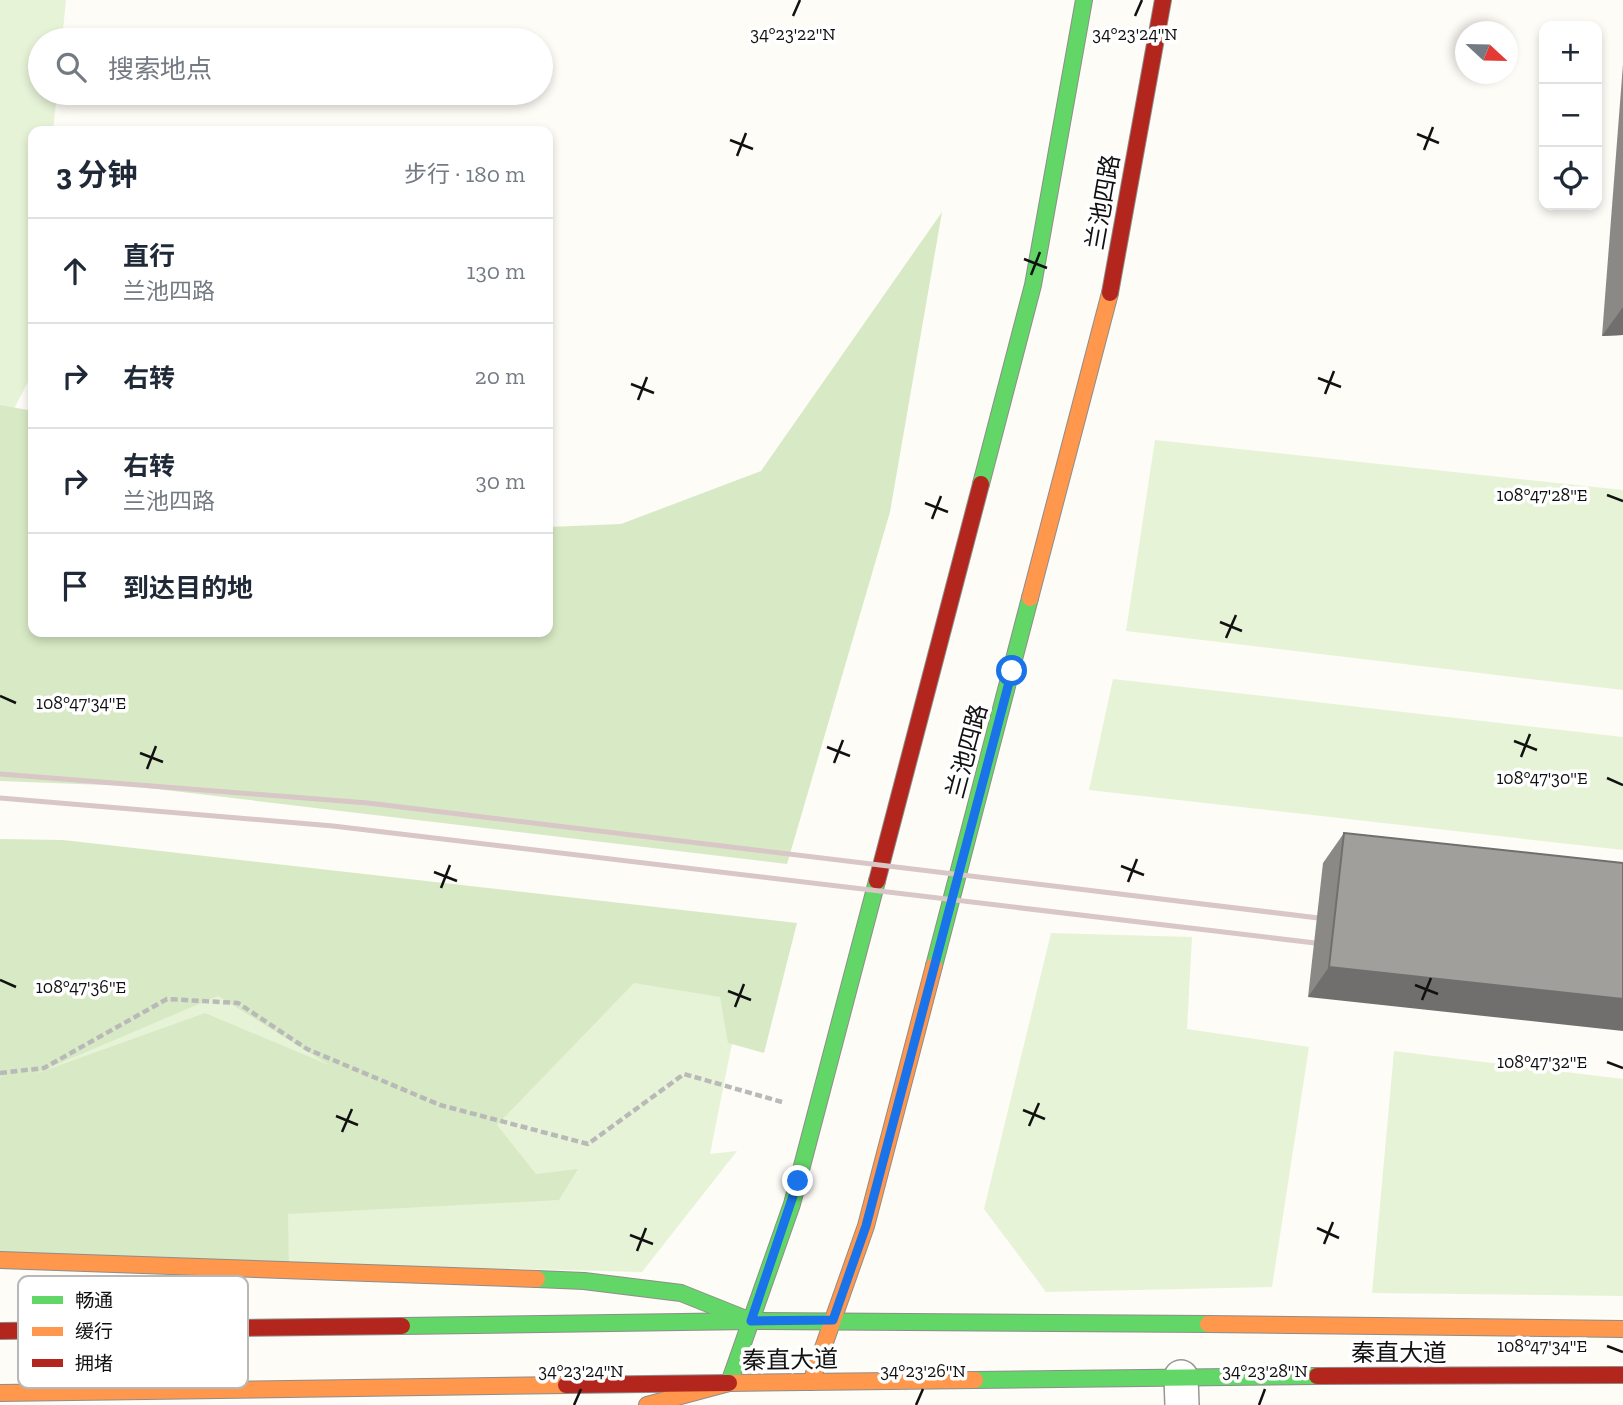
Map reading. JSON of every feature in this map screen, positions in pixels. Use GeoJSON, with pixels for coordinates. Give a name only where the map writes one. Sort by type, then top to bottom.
{"type":"FeatureCollection","features":[{"type":"Feature","properties":{"kind":"street"},"geometry":{"type":"LineString","coordinates":[[647,1405],[729,1383],[792,1203],[1033,285],[1084,0]]}},
{"type":"Feature","properties":{"kind":"street","name":"兰池四路"},"geometry":{"type":"LineString","coordinates":[[811,1382],[866,1226],[1108,301],[1163,0]]}},
{"type":"Feature","properties":{"kind":"street"},"geometry":{"type":"LineString","coordinates":[[0,1261],[584,1281],[681,1293],[751,1321]]}},
{"type":"Feature","properties":{"kind":"street","name":"秦直大道"},"geometry":{"type":"LineString","coordinates":[[248,1329],[833,1320],[1623,1329]]}},
{"type":"Feature","properties":{"kind":"street","name":"秦直大道"},"geometry":{"type":"LineString","coordinates":[[0,1331],[18,1331]]}},
{"type":"Feature","properties":{"kind":"street","name":"秦直大道"},"geometry":{"type":"LineString","coordinates":[[0,1393],[811,1382],[1182,1391],[1623,1375]]}},
{"type":"Feature","properties":{"kind":"path"},"geometry":{"type":"LineString","coordinates":[[0,1073],[44,1068],[167,999],[238,1003],[307,1049],[440,1105],[588,1144],[684,1074],[817,1112]]}},
{"type":"Feature","properties":{"kind":"green space"},"geometry":{"type":"Polygon","coordinates":[[[0,0],[66,0],[63,28],[28,28],[28,105],[56,105],[54,126],[28,126],[28,382],[0,436],[0,0]]]}},
{"type":"Feature","properties":{"kind":"green space"},"geometry":{"type":"Polygon","coordinates":[[[942,212],[890,512],[787,864],[131,786],[0,781],[0,405],[28,410],[28,637],[553,637],[553,527],[621,524],[761,471],[942,212]]]}},
{"type":"Feature","properties":{"kind":"green space"},"geometry":{"type":"Polygon","coordinates":[[[1155,440],[1623,490],[1623,690],[1126,631],[1155,440]]]}},
{"type":"Feature","properties":{"kind":"green space"},"geometry":{"type":"Polygon","coordinates":[[[1113,679],[1623,737],[1623,850],[1089,790],[1113,679]]]}},
{"type":"Feature","properties":{"kind":"green space"},"geometry":{"type":"Polygon","coordinates":[[[0,839],[63,840],[797,923],[764,1053],[728,1043],[720,997],[634,983],[497,1125],[536,1174],[578,1169],[559,1200],[288,1214],[289,1263],[0,1259],[0,1077],[3,1077],[0,1076],[0,839]],[[218,996],[32,1075],[205,1013],[329,1065],[218,996]]]}},
{"type":"Feature","properties":{"kind":"green space"},"geometry":{"type":"Polygon","coordinates":[[[0,861],[756,923],[710,1154],[737,1151],[642,1272],[289,1263],[288,1239],[0,1233],[0,861]]]}},
{"type":"Feature","properties":{"kind":"green space"},"geometry":{"type":"Polygon","coordinates":[[[1051,933],[1192,937],[1187,1029],[1309,1047],[1272,1287],[1046,1292],[984,1209],[1051,933]]]}},
{"type":"Feature","properties":{"kind":"green space"},"geometry":{"type":"Polygon","coordinates":[[[1394,1051],[1623,1079],[1623,1296],[1372,1293],[1394,1051]]]}},
{"type":"Feature","properties":{"kind":"building"},"geometry":{"type":"Polygon","coordinates":[[[1344,833],[1623,863],[1623,999],[1329,967],[1344,833]]]}},
{"type":"Feature","properties":{"kind":"railway"},"geometry":{"type":"LineString","coordinates":[[0,774],[368,803],[1335,920]]}},
{"type":"Feature","properties":{"kind":"railway"},"geometry":{"type":"LineString","coordinates":[[0,798],[333,826],[1332,945]]}},
{"type":"Feature","properties":{"kind":"traffic: fast"},"geometry":{"type":"LineString","coordinates":[[981,484],[1033,285],[1084,0]]}},
{"type":"Feature","properties":{"kind":"traffic: fast"},"geometry":{"type":"LineString","coordinates":[[934,966],[1030,598]]}},
{"type":"Feature","properties":{"kind":"traffic: fast"},"geometry":{"type":"LineString","coordinates":[[729,1383],[792,1204],[877,881]]}},
{"type":"Feature","properties":{"kind":"traffic: fast"},"geometry":{"type":"LineString","coordinates":[[537,1279],[584,1281],[681,1293],[751,1321],[1208,1324]]}},
{"type":"Feature","properties":{"kind":"traffic: fast"},"geometry":{"type":"LineString","coordinates":[[402,1326],[751,1321]]}},
{"type":"Feature","properties":{"kind":"traffic: fast"},"geometry":{"type":"LineString","coordinates":[[975,1380],[1317,1376]]}},
{"type":"Feature","properties":{"kind":"traffic: slow"},"geometry":{"type":"LineString","coordinates":[[1030,598],[1110,293]]}},
{"type":"Feature","properties":{"kind":"traffic: slow"},"geometry":{"type":"LineString","coordinates":[[811,1382],[866,1226],[934,966]]}},
{"type":"Feature","properties":{"kind":"traffic: slow"},"geometry":{"type":"LineString","coordinates":[[0,1260],[537,1279]]}},
{"type":"Feature","properties":{"kind":"traffic: slow"},"geometry":{"type":"LineString","coordinates":[[1208,1324],[1623,1329]]}},
{"type":"Feature","properties":{"kind":"traffic: slow"},"geometry":{"type":"LineString","coordinates":[[647,1405],[729,1383],[975,1380]]}},
{"type":"Feature","properties":{"kind":"traffic: slow"},"geometry":{"type":"LineString","coordinates":[[0,1393],[566,1385]]}},
{"type":"Feature","properties":{"kind":"traffic: jam"},"geometry":{"type":"LineString","coordinates":[[1110,293],[1163,0]]}},
{"type":"Feature","properties":{"kind":"traffic: jam"},"geometry":{"type":"LineString","coordinates":[[877,881],[981,484]]}},
{"type":"Feature","properties":{"kind":"traffic: jam"},"geometry":{"type":"LineString","coordinates":[[248,1328],[402,1326]]}},
{"type":"Feature","properties":{"kind":"traffic: jam"},"geometry":{"type":"LineString","coordinates":[[0,1331],[18,1331]]}},
{"type":"Feature","properties":{"kind":"traffic: jam"},"geometry":{"type":"LineString","coordinates":[[1317,1376],[1623,1375]]}},
{"type":"Feature","properties":{"kind":"traffic: jam"},"geometry":{"type":"LineString","coordinates":[[566,1385],[729,1383]]}},
{"type":"Feature","properties":{"kind":"route"},"geometry":{"type":"LineString","coordinates":[[798,1181],[751,1321],[833,1320],[866,1226],[1012,671]]}}]}
